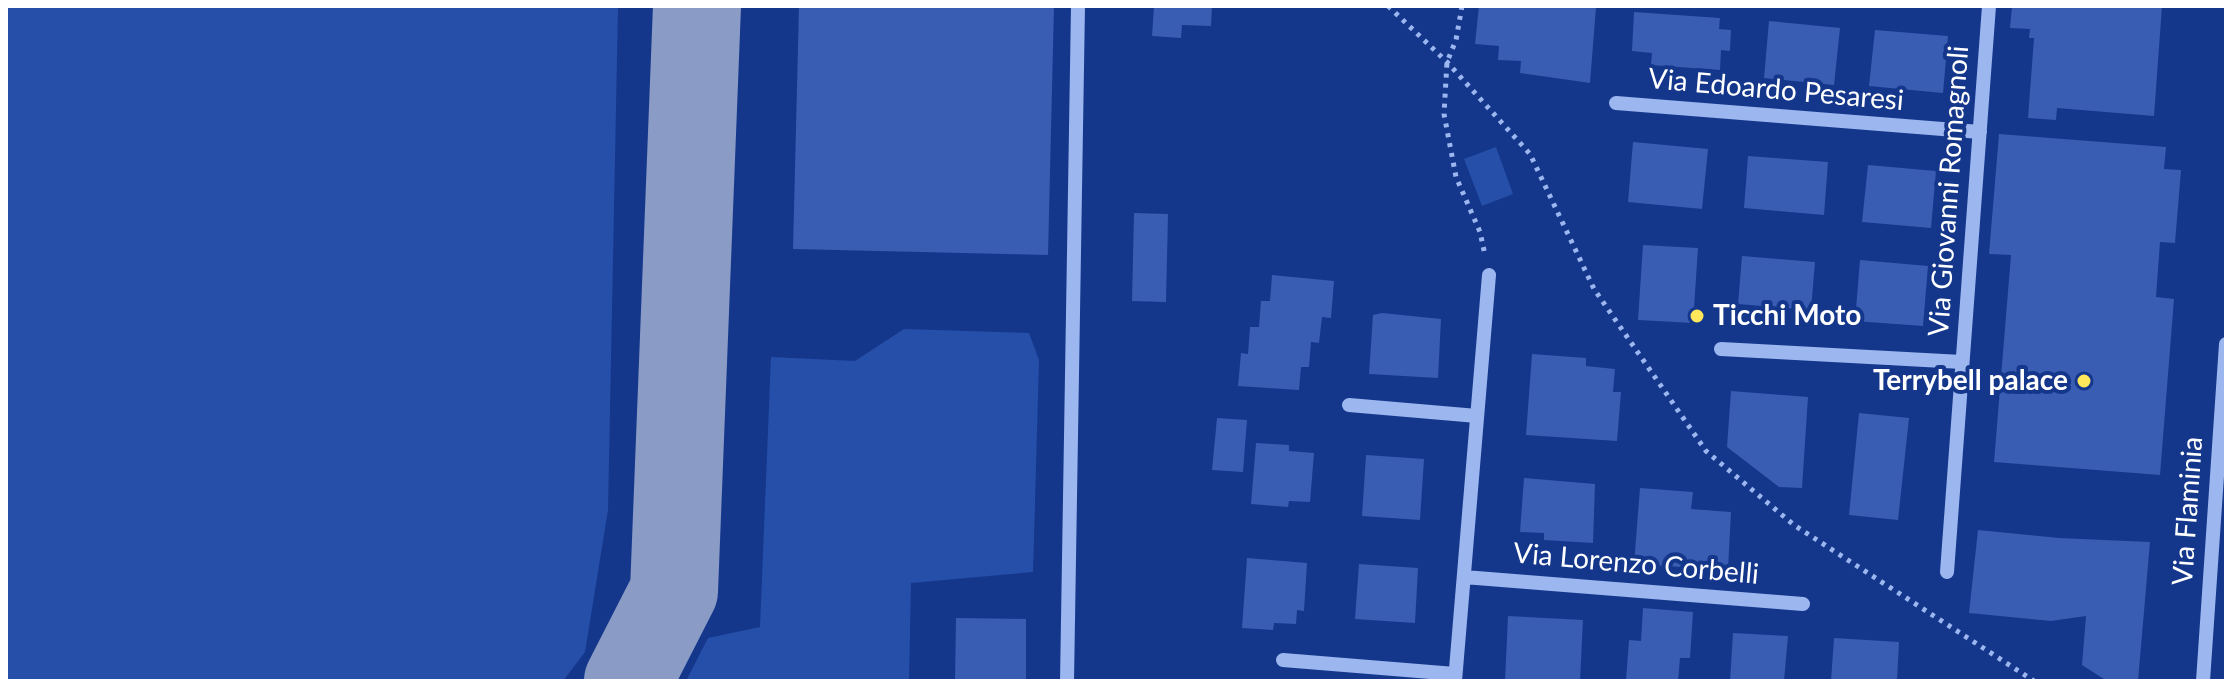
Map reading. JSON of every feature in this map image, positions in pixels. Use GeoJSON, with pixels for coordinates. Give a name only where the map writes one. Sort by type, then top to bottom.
{"type":"FeatureCollection","features":[{"type":"Feature","properties":{"kind":"street"},"geometry":{"type":"LineString","coordinates":[[1067,681],[1078,6]]}},
{"type":"Feature","properties":{"kind":"street","name":"Via Giovanni Romagnoli"},"geometry":{"type":"LineString","coordinates":[[1947,572],[1989,6]]}},
{"type":"Feature","properties":{"kind":"street","name":"Via Edoardo Pesaresi"},"geometry":{"type":"LineString","coordinates":[[1616,103],[1980,132]]}},
{"type":"Feature","properties":{"kind":"street"},"geometry":{"type":"LineString","coordinates":[[1283,660],[1455,678],[1489,275]]}},
{"type":"Feature","properties":{"kind":"street","name":"Via Flaminia"},"geometry":{"type":"LineString","coordinates":[[2203,681],[2226,344]]}},
{"type":"Feature","properties":{"kind":"street"},"geometry":{"type":"LineString","coordinates":[[1721,349],[1962,362]]}},
{"type":"Feature","properties":{"kind":"street"},"geometry":{"type":"LineString","coordinates":[[1349,405],[1477,416]]}},
{"type":"Feature","properties":{"kind":"street","name":"Via Lorenzo Corbelli"},"geometry":{"type":"LineString","coordinates":[[1464,577],[1803,604]]}},
{"type":"Feature","properties":{"kind":"path"},"geometry":{"type":"LineString","coordinates":[[1388,6],[1447,62],[1530,154],[1594,289],[1706,451],[1794,525],[2034,681]]}},
{"type":"Feature","properties":{"kind":"path"},"geometry":{"type":"LineString","coordinates":[[1462,6],[1456,40],[1447,62],[1444,114],[1456,177],[1480,232],[1489,275]]}},
{"type":"Feature","properties":{"kind":"shaded area"},"geometry":{"type":"Polygon","coordinates":[[[6,6],[618,6],[608,510],[585,652],[563,681],[6,681],[6,6]]]}},
{"type":"Feature","properties":{"kind":"shaded area"},"geometry":{"type":"Polygon","coordinates":[[[1496,147],[1513,194],[1482,206],[1464,159],[1496,147]]]}},
{"type":"Feature","properties":{"kind":"shaded area"},"geometry":{"type":"Polygon","coordinates":[[[904,329],[1029,333],[1039,360],[1033,572],[911,583],[909,681],[686,681],[708,638],[760,627],[771,357],[855,361],[904,329]]]}},
{"type":"Feature","properties":{"kind":"building"},"geometry":{"type":"Polygon","coordinates":[[[799,6],[1054,6],[1048,255],[793,249],[799,6]]]}},
{"type":"Feature","properties":{"kind":"building"},"geometry":{"type":"Polygon","coordinates":[[[1154,6],[1212,6],[1211,26],[1182,25],[1181,38],[1152,36],[1154,6]]]}},
{"type":"Feature","properties":{"kind":"building"},"geometry":{"type":"Polygon","coordinates":[[[1479,6],[1596,7],[1590,83],[1520,73],[1521,61],[1498,60],[1499,46],[1475,44],[1479,6]]]}},
{"type":"Feature","properties":{"kind":"building"},"geometry":{"type":"Polygon","coordinates":[[[2012,6],[2162,6],[2154,116],[2057,108],[2056,120],[2028,118],[2034,38],[2029,38],[2030,29],[2010,28],[2012,6]]]}},
{"type":"Feature","properties":{"kind":"building"},"geometry":{"type":"Polygon","coordinates":[[[1634,12],[1720,18],[1719,29],[1731,30],[1730,51],[1721,50],[1720,70],[1651,65],[1652,53],[1632,51],[1634,12]]]}},
{"type":"Feature","properties":{"kind":"building"},"geometry":{"type":"Polygon","coordinates":[[[1769,21],[1840,28],[1834,85],[1764,78],[1769,21]]]}},
{"type":"Feature","properties":{"kind":"building"},"geometry":{"type":"Polygon","coordinates":[[[1875,30],[1948,36],[1943,93],[1869,86],[1875,30]]]}},
{"type":"Feature","properties":{"kind":"building","name":"Terrybell palace"},"geometry":{"type":"Polygon","coordinates":[[[1999,134],[2166,147],[2164,169],[2181,170],[2175,243],[2160,242],[2156,297],[2174,299],[2160,475],[1994,462],[2011,255],[1989,254],[1999,134]]]}},
{"type":"Feature","properties":{"kind":"building"},"geometry":{"type":"Polygon","coordinates":[[[1633,142],[1708,149],[1702,209],[1628,202],[1633,142]]]}},
{"type":"Feature","properties":{"kind":"building"},"geometry":{"type":"Polygon","coordinates":[[[1748,156],[1828,162],[1824,215],[1744,208],[1748,156]]]}},
{"type":"Feature","properties":{"kind":"building"},"geometry":{"type":"Polygon","coordinates":[[[1868,165],[1936,171],[1931,228],[1862,222],[1868,165]]]}},
{"type":"Feature","properties":{"kind":"building"},"geometry":{"type":"Polygon","coordinates":[[[1134,213],[1168,214],[1166,302],[1132,301],[1134,213]]]}},
{"type":"Feature","properties":{"kind":"building"},"geometry":{"type":"Polygon","coordinates":[[[1643,245],[1698,248],[1693,323],[1638,320],[1643,245]]]}},
{"type":"Feature","properties":{"kind":"building"},"geometry":{"type":"Polygon","coordinates":[[[1742,256],[1815,262],[1811,310],[1738,304],[1742,256]]]}},
{"type":"Feature","properties":{"kind":"building"},"geometry":{"type":"Polygon","coordinates":[[[1860,260],[1928,266],[1923,326],[1855,321],[1860,260]]]}},
{"type":"Feature","properties":{"kind":"building"},"geometry":{"type":"Polygon","coordinates":[[[1272,275],[1334,281],[1331,318],[1322,317],[1319,343],[1311,342],[1309,367],[1301,367],[1299,390],[1238,386],[1241,353],[1248,354],[1250,327],[1259,327],[1261,301],[1270,301],[1272,275]]]}},
{"type":"Feature","properties":{"kind":"building"},"geometry":{"type":"Polygon","coordinates":[[[1382,313],[1441,319],[1438,378],[1369,374],[1373,315],[1382,313]]]}},
{"type":"Feature","properties":{"kind":"building"},"geometry":{"type":"Polygon","coordinates":[[[1532,354],[1586,358],[1586,366],[1615,369],[1613,392],[1621,392],[1617,441],[1526,435],[1532,354]]]}},
{"type":"Feature","properties":{"kind":"building"},"geometry":{"type":"Polygon","coordinates":[[[1731,391],[1808,397],[1802,488],[1779,487],[1727,447],[1731,391]]]}},
{"type":"Feature","properties":{"kind":"building"},"geometry":{"type":"Polygon","coordinates":[[[1859,413],[1909,418],[1898,520],[1849,515],[1859,413]]]}},
{"type":"Feature","properties":{"kind":"building"},"geometry":{"type":"Polygon","coordinates":[[[1217,418],[1247,420],[1243,472],[1212,470],[1217,418]]]}},
{"type":"Feature","properties":{"kind":"building"},"geometry":{"type":"Polygon","coordinates":[[[1256,443],[1289,445],[1289,451],[1314,453],[1310,502],[1289,501],[1288,507],[1251,504],[1256,443]]]}},
{"type":"Feature","properties":{"kind":"building"},"geometry":{"type":"Polygon","coordinates":[[[1366,455],[1424,459],[1420,520],[1362,516],[1366,455]]]}},
{"type":"Feature","properties":{"kind":"building"},"geometry":{"type":"Polygon","coordinates":[[[1524,478],[1595,484],[1593,543],[1544,540],[1544,533],[1520,532],[1524,478]]]}},
{"type":"Feature","properties":{"kind":"building"},"geometry":{"type":"Polygon","coordinates":[[[1640,488],[1693,492],[1691,509],[1731,512],[1728,570],[1634,564],[1640,488]]]}},
{"type":"Feature","properties":{"kind":"building"},"geometry":{"type":"Polygon","coordinates":[[[1978,530],[2150,542],[2138,681],[2107,681],[2082,665],[2086,616],[2051,621],[1969,613],[1978,530]]]}},
{"type":"Feature","properties":{"kind":"building"},"geometry":{"type":"Polygon","coordinates":[[[1247,558],[1307,563],[1304,611],[1297,610],[1296,624],[1274,623],[1273,630],[1242,628],[1247,558]]]}},
{"type":"Feature","properties":{"kind":"building"},"geometry":{"type":"Polygon","coordinates":[[[1359,564],[1418,568],[1415,623],[1355,619],[1359,564]]]}},
{"type":"Feature","properties":{"kind":"building"},"geometry":{"type":"Polygon","coordinates":[[[1643,608],[1693,612],[1690,658],[1680,658],[1678,681],[1626,681],[1629,640],[1641,641],[1643,608]]]}},
{"type":"Feature","properties":{"kind":"building"},"geometry":{"type":"Polygon","coordinates":[[[1508,616],[1583,620],[1580,681],[1505,681],[1508,616]]]}},
{"type":"Feature","properties":{"kind":"building"},"geometry":{"type":"Polygon","coordinates":[[[956,618],[1026,619],[1026,681],[955,681],[956,618]]]}},
{"type":"Feature","properties":{"kind":"building"},"geometry":{"type":"Polygon","coordinates":[[[1733,633],[1788,636],[1784,681],[1730,681],[1733,633]]]}},
{"type":"Feature","properties":{"kind":"building"},"geometry":{"type":"Polygon","coordinates":[[[1834,638],[1899,642],[1897,680],[1831,681],[1834,638]]]}},
{"type":"Feature","properties":{"kind":"taxiway"},"geometry":{"type":"LineString","coordinates":[[628,681],[674,591],[697,6]]}},
{"type":"Feature","properties":{"kind":"place","name":"Ticchi Moto"},"geometry":{"type":"Point","coordinates":[1697,316]}},
{"type":"Feature","properties":{"kind":"place","name":"Terrybell palace"},"geometry":{"type":"Point","coordinates":[2084,381]}}]}
